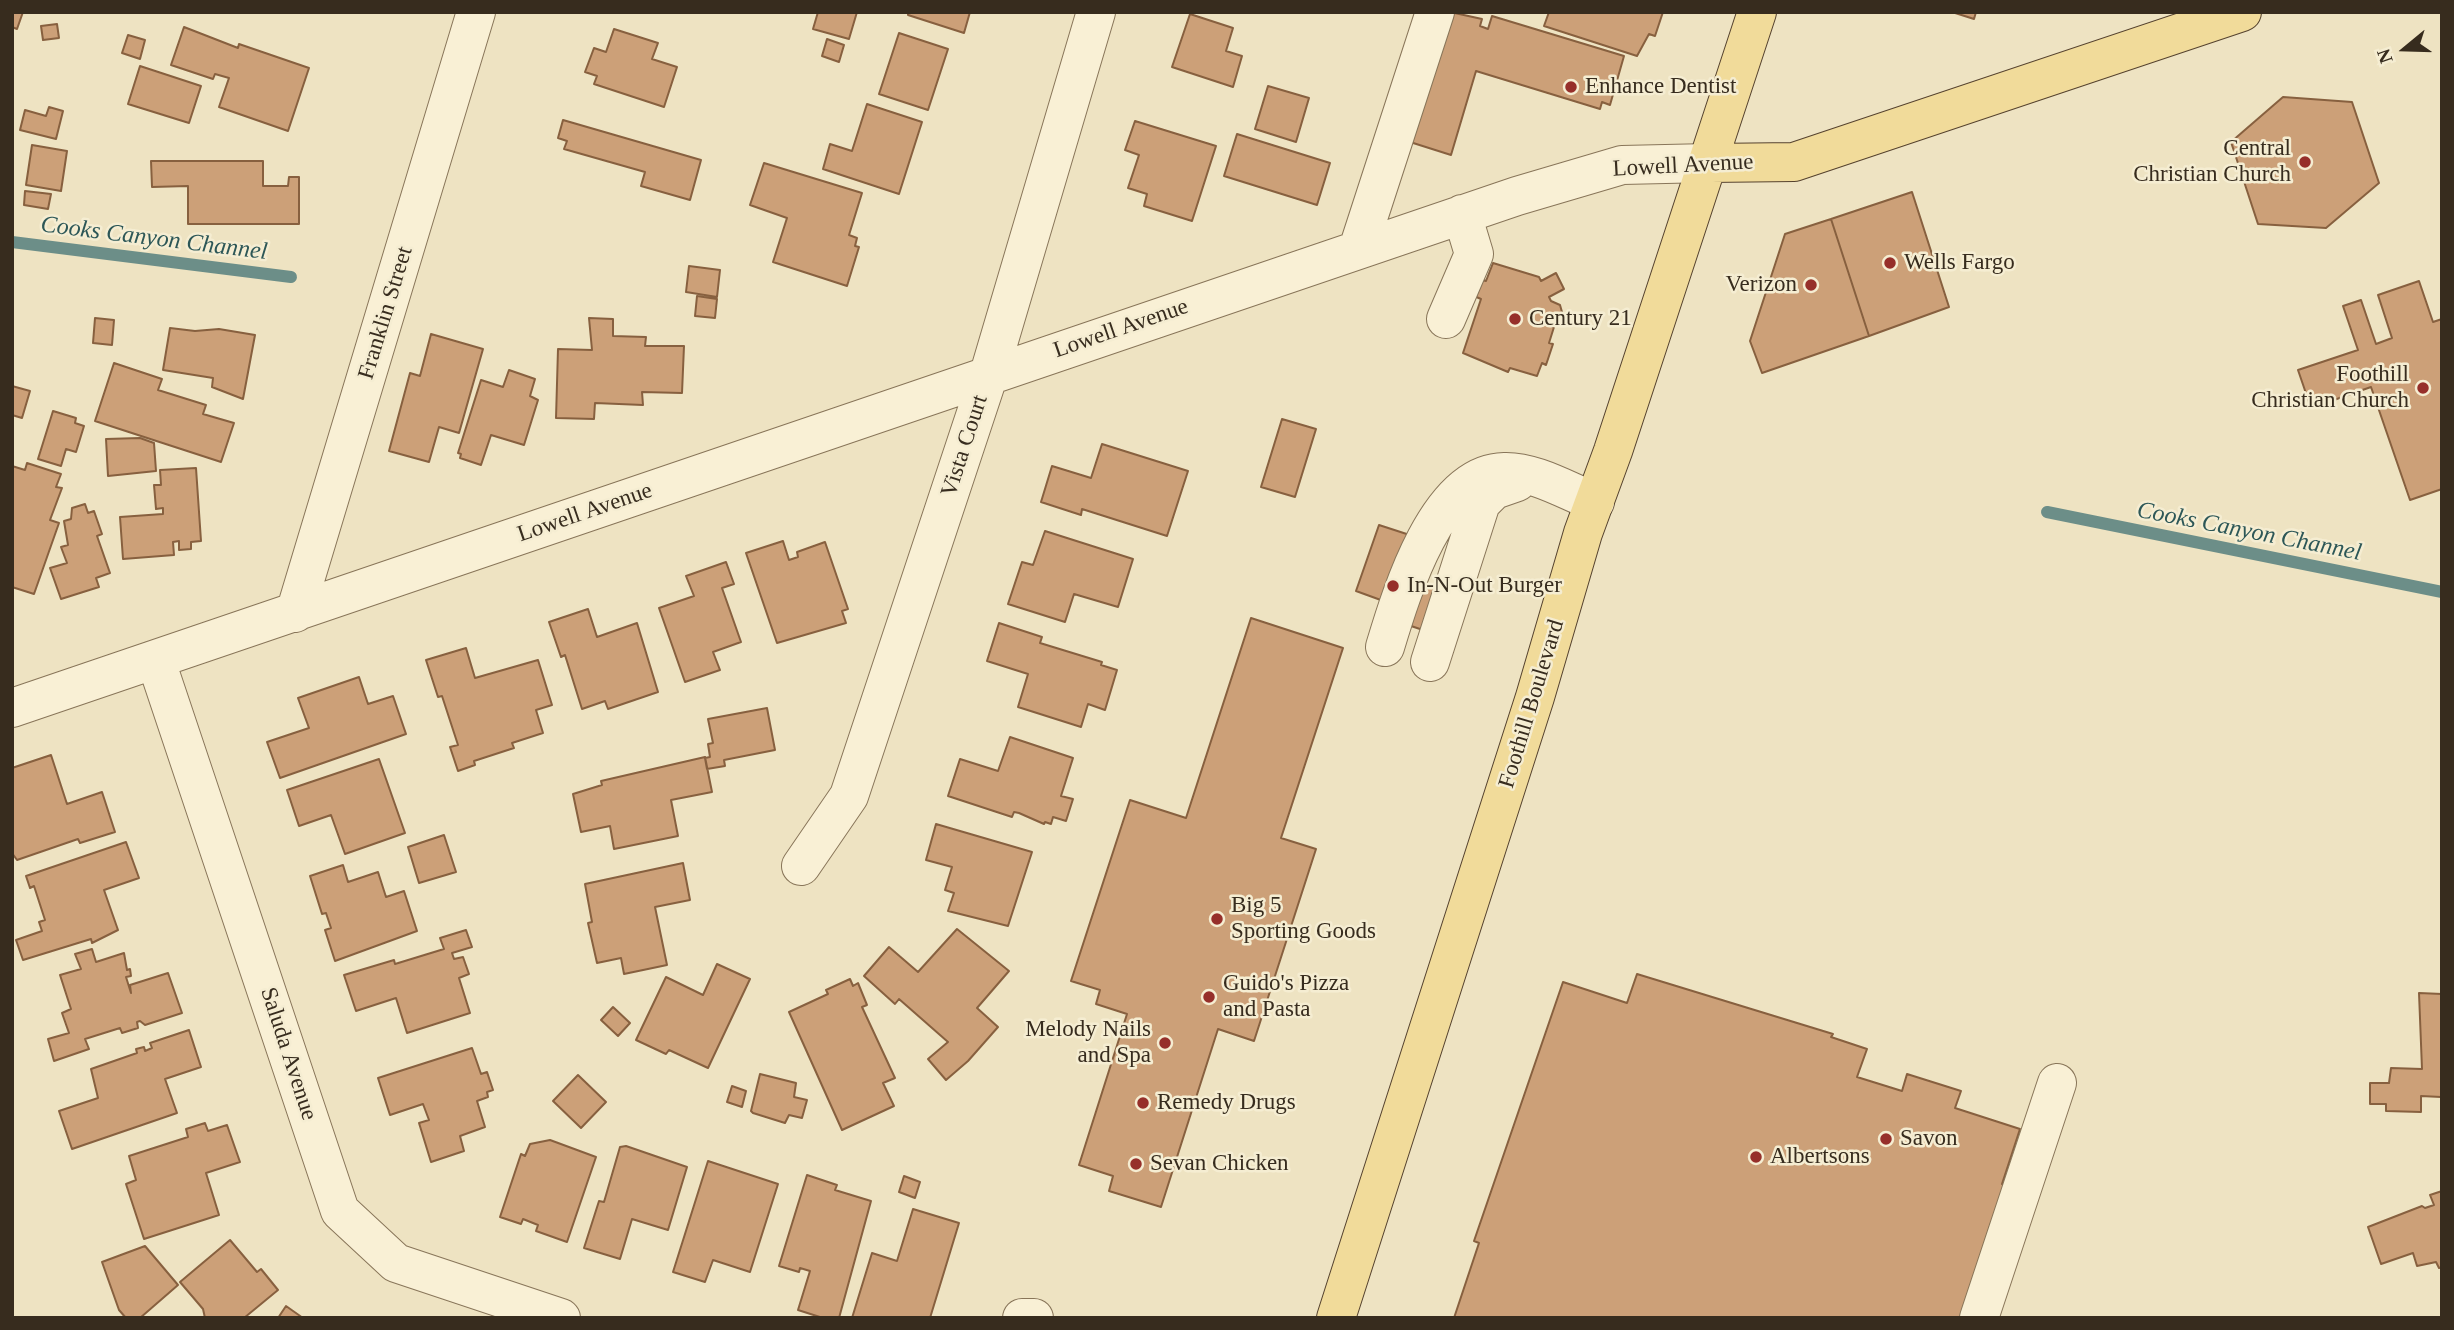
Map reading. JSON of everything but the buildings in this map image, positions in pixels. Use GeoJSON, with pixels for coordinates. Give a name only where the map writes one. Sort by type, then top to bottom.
{"type":"FeatureCollection","features":[{"type":"Feature","properties":{"kind":"main road","name":"Foothill Boulevard"},"geometry":{"type":"LineString","coordinates":[[1336,1318],[1595,502],[1709,163],[1756,12]]}},
{"type":"Feature","properties":{"kind":"main road","name":"Lowell Avenue"},"geometry":{"type":"LineString","coordinates":[[1709,163],[1794,162],[2242,12]]}},
{"type":"Feature","properties":{"kind":"street","name":"Franklin Street"},"geometry":{"type":"LineString","coordinates":[[295,613],[476,12]]}},
{"type":"Feature","properties":{"kind":"street","name":"Vista Court"},"geometry":{"type":"LineString","coordinates":[[801,866],[849,796],[989,374],[1096,12]]}},
{"type":"Feature","properties":{"kind":"street"},"geometry":{"type":"LineString","coordinates":[[1359,249],[1435,12]]}},
{"type":"Feature","properties":{"kind":"street","name":"Lowell Avenue"},"geometry":{"type":"LineString","coordinates":[[12,708],[1462,214],[1622,165],[1709,163]]}},
{"type":"Feature","properties":{"kind":"street"},"geometry":{"type":"LineString","coordinates":[[1446,318],[1474,254],[1462,214]]}},
{"type":"Feature","properties":{"kind":"street"},"geometry":{"type":"LineString","coordinates":[[1385,647],[1418,560],[1443,507],[1462,487],[1491,473],[1505,471],[1536,478],[1595,502]]}},
{"type":"Feature","properties":{"kind":"street"},"geometry":{"type":"LineString","coordinates":[[1430,662],[1481,503],[1494,490],[1509,483],[1536,478]]}},
{"type":"Feature","properties":{"kind":"street","name":"Saluda Avenue"},"geometry":{"type":"LineString","coordinates":[[156,661],[340,1211],[396,1263],[561,1318]]}},
{"type":"Feature","properties":{"kind":"street"},"geometry":{"type":"LineString","coordinates":[[1979,1318],[2057,1083]]}},
{"type":"Feature","properties":{"kind":"street"},"geometry":{"type":"LineString","coordinates":[[1022,1318],[1034,1318]]}},
{"type":"Feature","properties":{"kind":"waterway","name":"Cooks Canyon Channel"},"geometry":{"type":"LineString","coordinates":[[12,242],[291,277]]}},
{"type":"Feature","properties":{"kind":"waterway","name":"Cooks Canyon Channel"},"geometry":{"type":"LineString","coordinates":[[2047,512],[2442,592]]}},
{"type":"Feature","properties":{"kind":"place","name":"Enhance Dentist"},"geometry":{"type":"Point","coordinates":[1571,87]}},
{"type":"Feature","properties":{"kind":"place","name":"Central Christian Church"},"geometry":{"type":"Point","coordinates":[2305,162]}},
{"type":"Feature","properties":{"kind":"place","name":"Wells Fargo"},"geometry":{"type":"Point","coordinates":[1890,263]}},
{"type":"Feature","properties":{"kind":"place","name":"Verizon"},"geometry":{"type":"Point","coordinates":[1811,285]}},
{"type":"Feature","properties":{"kind":"place","name":"Century 21"},"geometry":{"type":"Point","coordinates":[1515,319]}},
{"type":"Feature","properties":{"kind":"place","name":"Foothill Christian Church"},"geometry":{"type":"Point","coordinates":[2423,388]}},
{"type":"Feature","properties":{"kind":"place","name":"In-N-Out Burger"},"geometry":{"type":"Point","coordinates":[1393,586]}},
{"type":"Feature","properties":{"kind":"place","name":"Big 5 Sporting Goods"},"geometry":{"type":"Point","coordinates":[1217,919]}},
{"type":"Feature","properties":{"kind":"place","name":"Guido's Pizza and Pasta"},"geometry":{"type":"Point","coordinates":[1209,997]}},
{"type":"Feature","properties":{"kind":"place","name":"Melody Nails and Spa"},"geometry":{"type":"Point","coordinates":[1165,1043]}},
{"type":"Feature","properties":{"kind":"place","name":"Remedy Drugs"},"geometry":{"type":"Point","coordinates":[1143,1103]}},
{"type":"Feature","properties":{"kind":"place","name":"Savon"},"geometry":{"type":"Point","coordinates":[1886,1139]}},
{"type":"Feature","properties":{"kind":"place","name":"Albertsons"},"geometry":{"type":"Point","coordinates":[1756,1157]}},
{"type":"Feature","properties":{"kind":"place","name":"Sevan Chicken"},"geometry":{"type":"Point","coordinates":[1136,1164]}}]}
